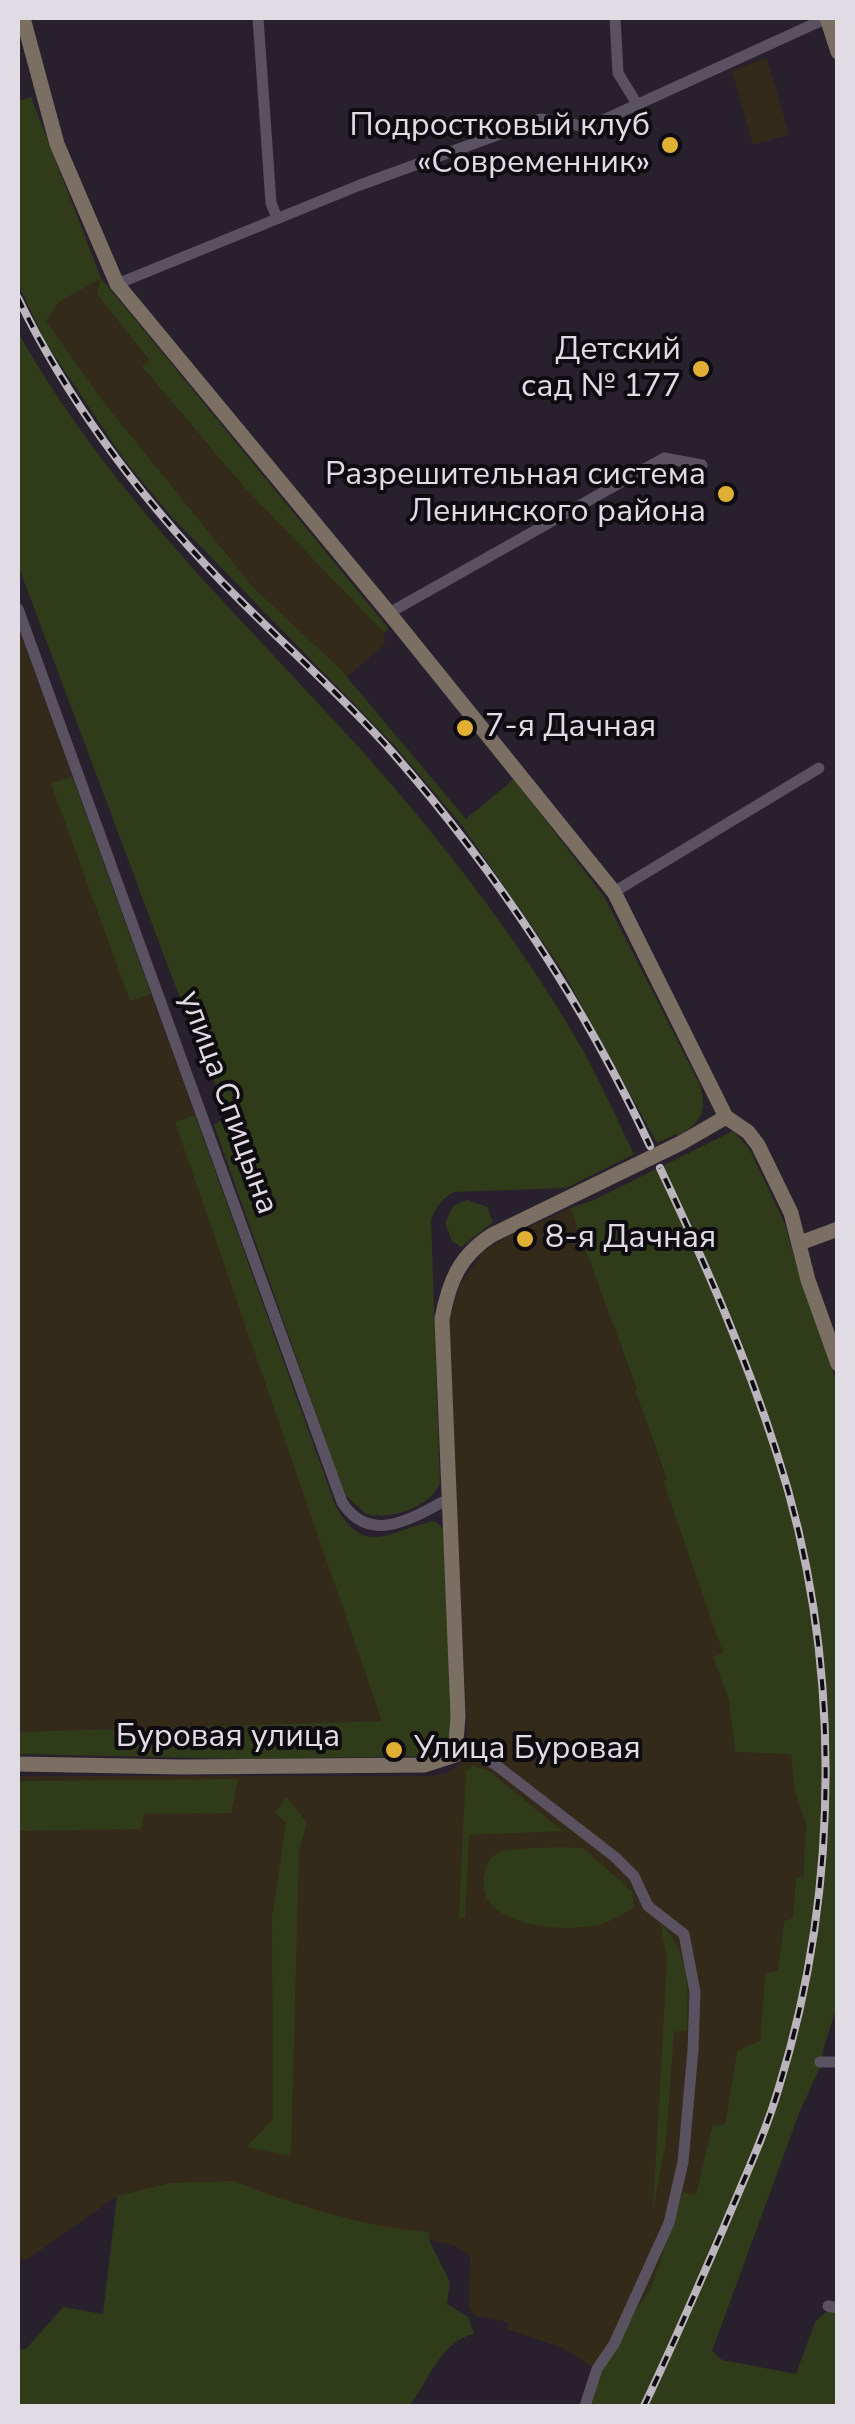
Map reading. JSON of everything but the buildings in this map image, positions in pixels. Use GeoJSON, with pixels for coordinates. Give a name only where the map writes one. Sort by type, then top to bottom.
{"type":"FeatureCollection","features":[{"type":"Feature","properties":{"kind":"main road"},"geometry":{"type":"LineString","coordinates":[[23,18],[57,144],[117,284],[614,892],[726,1117],[748,1132],[758,1145],[791,1214],[808,1280],[838,1364]]}},
{"type":"Feature","properties":{"kind":"main road"},"geometry":{"type":"LineString","coordinates":[[827,18],[838,52]]}},
{"type":"Feature","properties":{"kind":"main road"},"geometry":{"type":"LineString","coordinates":[[454,1755],[458,1716],[442,1319],[454,1275],[465,1256],[482,1241],[726,1117]]}},
{"type":"Feature","properties":{"kind":"main road"},"geometry":{"type":"LineString","coordinates":[[800,1243],[838,1229]]}},
{"type":"Feature","properties":{"kind":"main road","name":"Буровая улица"},"geometry":{"type":"LineString","coordinates":[[18,1764],[181,1767],[438,1762],[454,1755]]}},
{"type":"Feature","properties":{"kind":"street"},"geometry":{"type":"LineString","coordinates":[[258,18],[271,203],[277,218]]}},
{"type":"Feature","properties":{"kind":"street"},"geometry":{"type":"LineString","coordinates":[[615,18],[618,73],[636,104]]}},
{"type":"Feature","properties":{"kind":"street"},"geometry":{"type":"LineString","coordinates":[[117,284],[277,218],[541,120],[588,127],[827,18]]}},
{"type":"Feature","properties":{"kind":"street"},"geometry":{"type":"LineString","coordinates":[[389,613],[664,458],[702,466]]}},
{"type":"Feature","properties":{"kind":"street","name":"улица Спицына"},"geometry":{"type":"LineString","coordinates":[[18,609],[342,1502],[351,1516],[366,1524],[382,1525],[402,1523],[448,1499]]}},
{"type":"Feature","properties":{"kind":"street"},"geometry":{"type":"LineString","coordinates":[[614,892],[819,768]]}},
{"type":"Feature","properties":{"kind":"street"},"geometry":{"type":"LineString","coordinates":[[454,1755],[472,1751],[496,1765],[596,1842],[634,1876],[648,1906],[684,1934],[695,1992],[689,2108],[679,2177],[669,2224],[614,2344],[597,2369],[585,2406]]}},
{"type":"Feature","properties":{"kind":"street"},"geometry":{"type":"LineString","coordinates":[[820,2062],[838,2062]]}},
{"type":"Feature","properties":{"kind":"shaded area"},"geometry":{"type":"Polygon","coordinates":[[[767,58],[789,134],[753,145],[732,71],[767,58]]]}},
{"type":"Feature","properties":{"kind":"shaded area"},"geometry":{"type":"Polygon","coordinates":[[[101,278],[97,294],[149,361],[142,368],[243,486],[384,633],[385,644],[347,677],[253,587],[103,401],[45,320],[59,302],[101,278]]]}},
{"type":"Feature","properties":{"kind":"shaded area"},"geometry":{"type":"Polygon","coordinates":[[[18,627],[195,1115],[176,1123],[383,1721],[18,1732],[18,627]]]}},
{"type":"Feature","properties":{"kind":"shaded area"},"geometry":{"type":"Polygon","coordinates":[[[570,1208],[637,1390],[723,1653],[713,1658],[729,1701],[735,1752],[791,1753],[795,1791],[806,1824],[802,1876],[796,1877],[793,1918],[784,1921],[778,1970],[765,1973],[760,2042],[737,2051],[725,2124],[712,2126],[696,2195],[683,2193],[651,2288],[594,2368],[562,2348],[507,2329],[509,2322],[476,2316],[469,2309],[470,2256],[454,2245],[429,2240],[429,2232],[392,2229],[314,2211],[233,2181],[117,2196],[28,2259],[18,2259],[18,1776],[428,1776],[445,1774],[459,1765],[466,1750],[467,1732],[448,1322],[460,1285],[482,1253],[570,1208]]]}},
{"type":"Feature","properties":{"kind":"green space"},"geometry":{"type":"Polygon","coordinates":[[[31,97],[101,278],[389,629],[384,633],[243,486],[142,367],[149,360],[97,294],[100,279],[59,302],[46,321],[103,401],[253,587],[341,670],[466,819],[514,779],[605,898],[700,1085],[701,1116],[678,1137],[676,1134],[657,1143],[562,970],[461,824],[394,745],[171,516],[125,461],[46,343],[18,284],[18,101],[31,97]]]}},
{"type":"Feature","properties":{"kind":"green space"},"geometry":{"type":"Polygon","coordinates":[[[18,332],[88,441],[128,492],[376,767],[472,884],[559,1009],[591,1064],[634,1154],[566,1188],[454,1192],[438,1206],[431,1219],[440,1483],[428,1499],[409,1510],[366,1514],[345,1495],[214,1125],[228,1115],[175,985],[18,565],[18,332]]]}},
{"type":"Feature","properties":{"kind":"green space"},"geometry":{"type":"Polygon","coordinates":[[[72,776],[151,994],[130,1001],[51,784],[72,776]]]}},
{"type":"Feature","properties":{"kind":"green space"},"geometry":{"type":"Polygon","coordinates":[[[195,1115],[336,1507],[358,1533],[369,1537],[435,1521],[443,1529],[452,1719],[450,1737],[435,1756],[249,1759],[18,1754],[18,1732],[382,1721],[175,1122],[195,1115]]]}},
{"type":"Feature","properties":{"kind":"green space"},"geometry":{"type":"Polygon","coordinates":[[[733,1131],[750,1150],[785,1224],[837,1383],[837,2006],[822,2063],[800,2111],[712,2351],[722,2360],[796,2374],[815,2322],[828,2310],[837,2312],[837,2406],[581,2406],[594,2368],[651,2288],[683,2192],[696,2195],[712,2126],[725,2124],[737,2051],[760,2041],[765,1973],[778,1970],[784,1921],[793,1918],[796,1877],[803,1876],[806,1824],[795,1791],[791,1754],[735,1752],[729,1701],[713,1657],[723,1653],[663,1481],[667,1479],[637,1389],[570,1208],[592,1201],[733,1131]]]}},
{"type":"Feature","properties":{"kind":"green space"},"geometry":{"type":"Polygon","coordinates":[[[467,1200],[487,1207],[493,1222],[461,1247],[452,1241],[445,1223],[453,1206],[467,1200]]]}},
{"type":"Feature","properties":{"kind":"green space"},"geometry":{"type":"Polygon","coordinates":[[[473,1766],[487,1770],[563,1831],[469,1835],[465,1918],[459,1917],[466,1770],[473,1766]]]}},
{"type":"Feature","properties":{"kind":"green space"},"geometry":{"type":"Polygon","coordinates":[[[238,1779],[231,1813],[144,1814],[141,1829],[18,1831],[18,1781],[238,1779]]]}},
{"type":"Feature","properties":{"kind":"green space"},"geometry":{"type":"Polygon","coordinates":[[[287,1797],[307,1823],[299,1850],[291,2156],[247,2147],[273,2119],[272,1918],[286,1823],[275,1812],[287,1797]]]}},
{"type":"Feature","properties":{"kind":"green space"},"geometry":{"type":"Polygon","coordinates":[[[583,1848],[633,1892],[634,1907],[603,1923],[558,1928],[520,1921],[491,1904],[484,1890],[485,1872],[495,1855],[526,1849],[583,1848]]]}},
{"type":"Feature","properties":{"kind":"green space"},"geometry":{"type":"Polygon","coordinates":[[[660,1922],[678,1948],[686,1972],[687,2030],[674,2032],[666,2141],[653,2210],[667,1959],[660,1922]]]}},
{"type":"Feature","properties":{"kind":"green space"},"geometry":{"type":"Polygon","coordinates":[[[233,2181],[354,2220],[429,2232],[429,2240],[450,2282],[447,2304],[468,2317],[474,2334],[462,2338],[443,2354],[409,2406],[18,2406],[18,2349],[26,2349],[63,2307],[103,2314],[117,2196],[171,2183],[233,2181]]]}},
{"type":"Feature","properties":{"kind":"railway"},"geometry":{"type":"LineString","coordinates":[[18,298],[83,412],[162,516],[221,581],[372,730],[467,844],[567,990],[650,1146]]}},
{"type":"Feature","properties":{"kind":"railway"},"geometry":{"type":"LineString","coordinates":[[644,2406],[746,2175],[779,2087],[814,1931],[823,1851],[826,1770],[823,1689],[798,1530],[752,1381],[660,1168]]}},
{"type":"Feature","properties":{"kind":"place","name":"Подростковый клуб «Современник»"},"geometry":{"type":"Point","coordinates":[670,145]}},
{"type":"Feature","properties":{"kind":"place","name":"Детский сад № 177"},"geometry":{"type":"Point","coordinates":[701,369]}},
{"type":"Feature","properties":{"kind":"place","name":"Разрешительная система Ленинского района"},"geometry":{"type":"Point","coordinates":[726,494]}},
{"type":"Feature","properties":{"kind":"place","name":"7-я Дачная"},"geometry":{"type":"Point","coordinates":[465,728]}},
{"type":"Feature","properties":{"kind":"place","name":"8-я Дачная"},"geometry":{"type":"Point","coordinates":[525,1239]}},
{"type":"Feature","properties":{"kind":"place","name":"Улица Буровая"},"geometry":{"type":"Point","coordinates":[394,1750]}}]}
